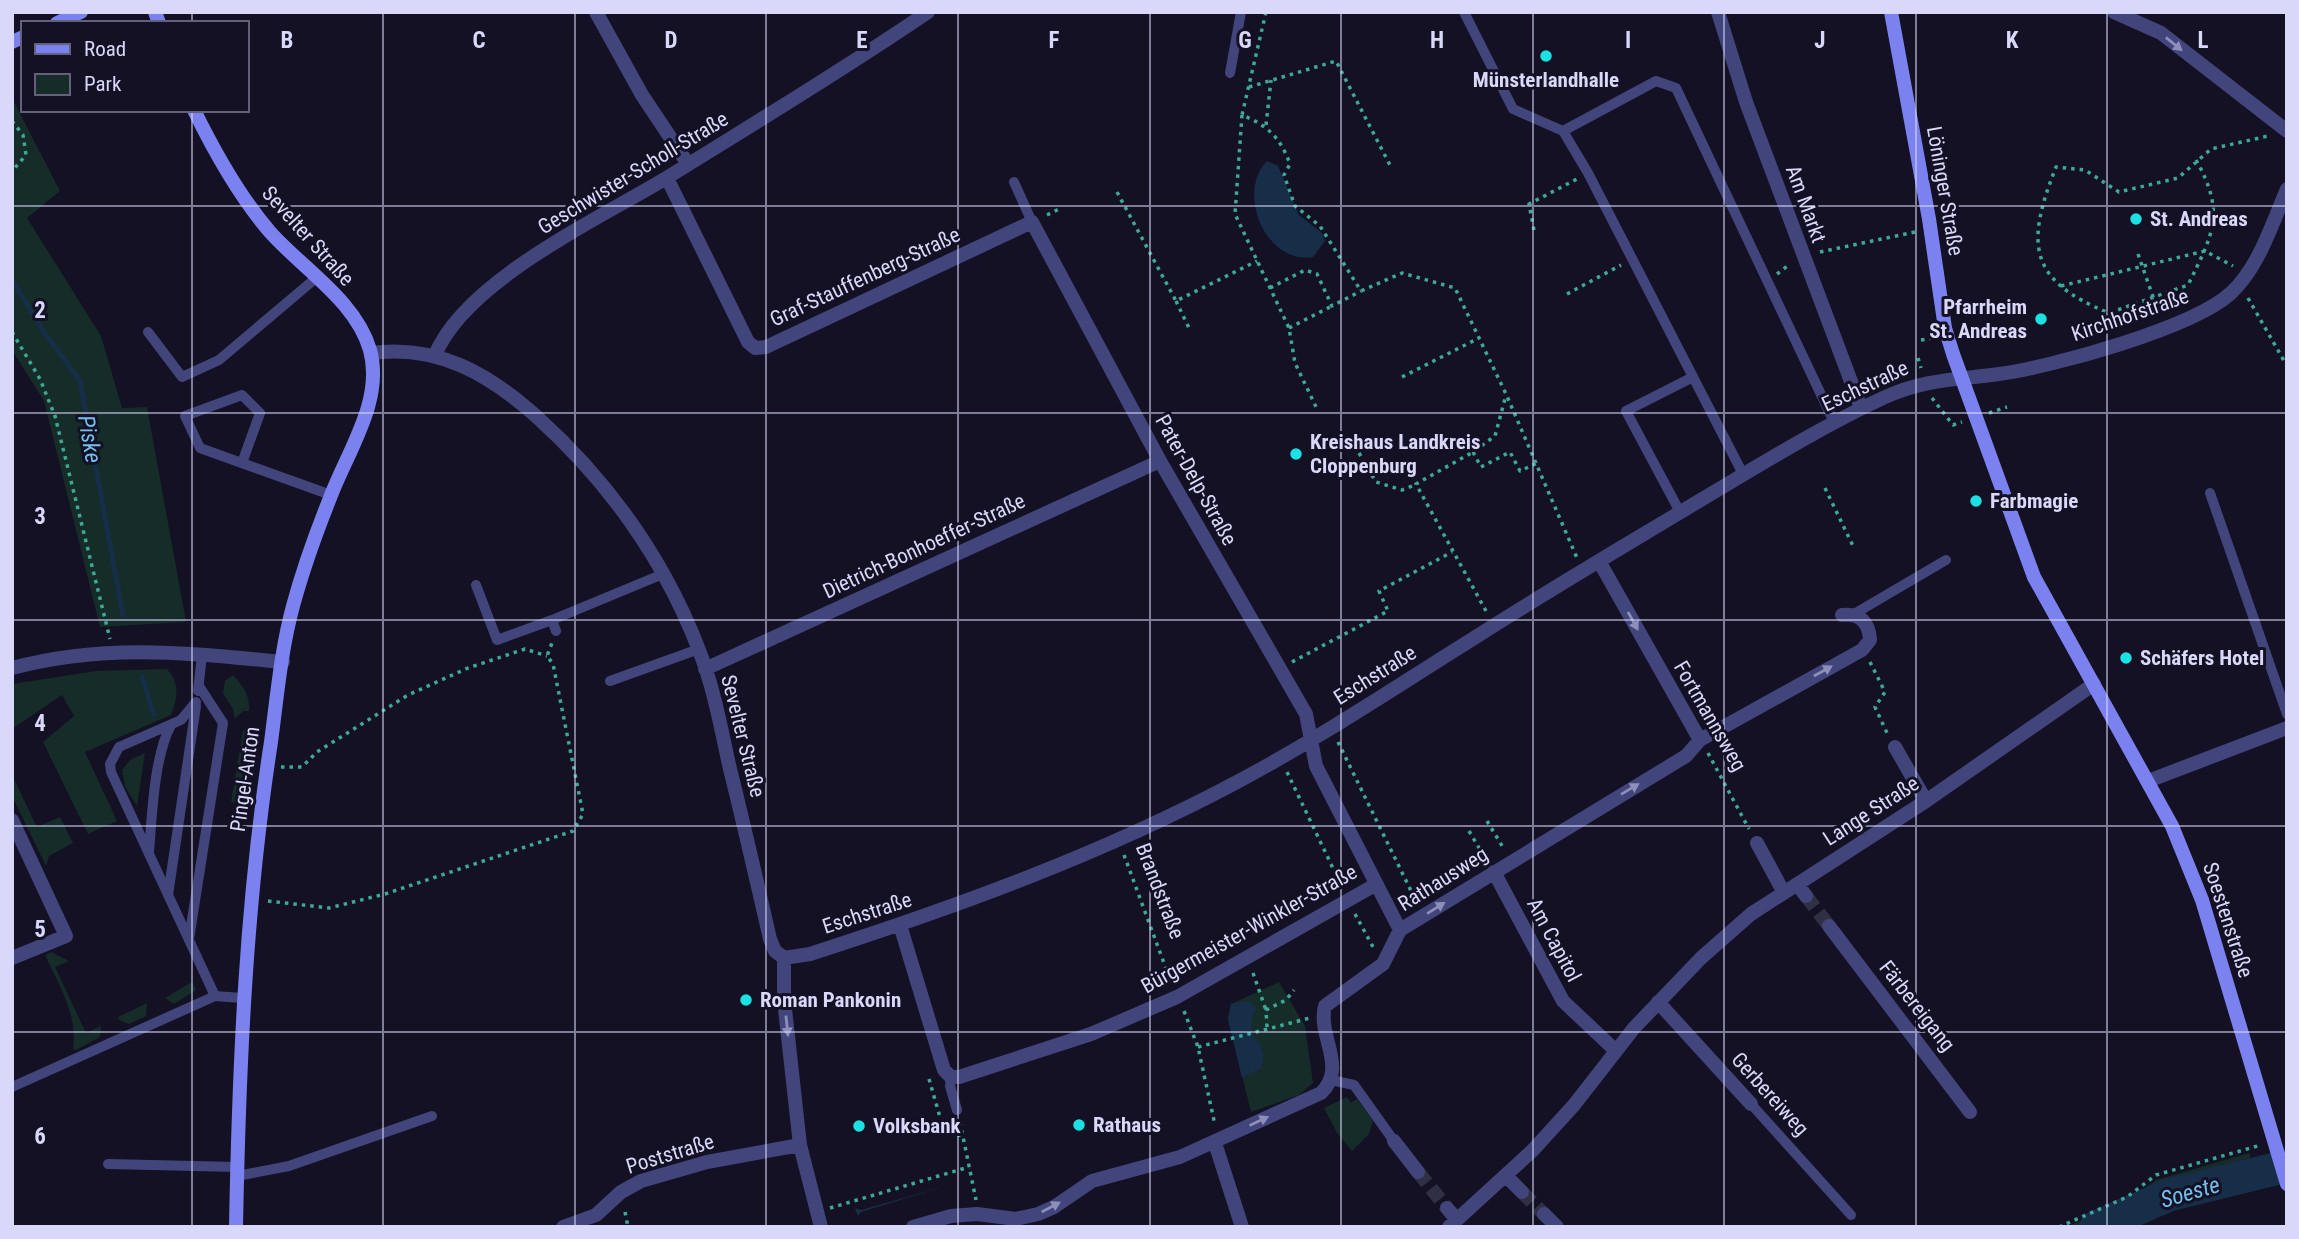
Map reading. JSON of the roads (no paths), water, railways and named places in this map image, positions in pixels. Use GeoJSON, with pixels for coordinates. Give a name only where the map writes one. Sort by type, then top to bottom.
{"type":"FeatureCollection","features":[{"type":"Feature","properties":{"kind":"street"},"geometry":{"type":"LineString","coordinates":[[61,21],[81,12]]}},
{"type":"Feature","properties":{"kind":"street"},"geometry":{"type":"LineString","coordinates":[[596,12],[642,94],[688,164]]}},
{"type":"Feature","properties":{"kind":"street","name":"Geschwister-Scholl-Straße"},"geometry":{"type":"LineString","coordinates":[[435,355],[443,335],[460,315],[493,286],[572,233],[826,81],[928,12]]}},
{"type":"Feature","properties":{"kind":"street","name":"Am Markt"},"geometry":{"type":"LineString","coordinates":[[1718,12],[1746,102],[1861,408]]}},
{"type":"Feature","properties":{"kind":"street","name":"Löninger Straße"},"geometry":{"type":"LineString","coordinates":[[1891,12],[1929,219],[1945,328],[1962,376]]}},
{"type":"Feature","properties":{"kind":"street"},"geometry":{"type":"LineString","coordinates":[[2114,12],[2161,33],[2282,128]]}},
{"type":"Feature","properties":{"kind":"street","name":"Sevelter Straße"},"geometry":{"type":"LineString","coordinates":[[195,112],[215,151],[255,212],[356,319],[370,353]]}},
{"type":"Feature","properties":{"kind":"street","name":"Graf-Stauffenberg-Straße"},"geometry":{"type":"LineString","coordinates":[[667,177],[748,342],[755,348],[766,347],[1032,222]]}},
{"type":"Feature","properties":{"kind":"street","name":"Kirchhofstraße"},"geometry":{"type":"LineString","coordinates":[[1962,376],[1998,374],[2068,358],[2197,317],[2231,293],[2245,276],[2259,254],[2286,195]]}},
{"type":"Feature","properties":{"kind":"street","name":"Pater-Delp-Straße"},"geometry":{"type":"LineString","coordinates":[[1032,222],[1160,461],[1306,714],[1310,740]]}},
{"type":"Feature","properties":{"kind":"street"},"geometry":{"type":"LineString","coordinates":[[370,353],[387,351],[435,355]]}},
{"type":"Feature","properties":{"kind":"street","name":"Pingel-Anton"},"geometry":{"type":"LineString","coordinates":[[236,1227],[242,998],[250,899],[283,662],[292,609],[331,495],[366,411],[372,389],[370,353]]}},
{"type":"Feature","properties":{"kind":"street","name":"Sevelter Straße"},"geometry":{"type":"LineString","coordinates":[[435,355],[485,376],[517,399],[579,456],[620,505],[663,574],[699,649],[770,939],[775,951],[785,958]]}},
{"type":"Feature","properties":{"kind":"street"},"geometry":{"type":"LineString","coordinates":[[1962,376],[2034,576],[2094,684]]}},
{"type":"Feature","properties":{"kind":"street","name":"Eschstraße"},"geometry":{"type":"LineString","coordinates":[[785,958],[792,959],[900,925],[1000,889],[1118,839],[1236,783],[1680,512],[1834,422],[1908,387],[1962,376]]}},
{"type":"Feature","properties":{"kind":"street","name":"Dietrich-Bonhoeffer-Straße"},"geometry":{"type":"LineString","coordinates":[[705,669],[1160,461]]}},
{"type":"Feature","properties":{"kind":"street","name":"Fortmannsweg"},"geometry":{"type":"LineString","coordinates":[[1600,561],[1700,740]]}},
{"type":"Feature","properties":{"kind":"street","name":"Rathausweg"},"geometry":{"type":"LineString","coordinates":[[1331,1080],[1334,1065],[1322,1017],[1325,1006],[1383,964],[1399,930],[1686,756],[1700,740],[1862,650],[1870,640],[1869,630],[1862,619],[1848,614]]}},
{"type":"Feature","properties":{"kind":"street"},"geometry":{"type":"LineString","coordinates":[[12,668],[40,660],[113,651],[283,662]]}},
{"type":"Feature","properties":{"kind":"street","name":"Soestenstraße"},"geometry":{"type":"LineString","coordinates":[[2094,684],[2172,826],[2202,900],[2287,1184]]}},
{"type":"Feature","properties":{"kind":"street","name":"Lange Straße"},"geometry":{"type":"LineString","coordinates":[[1453,1223],[1506,1176],[1574,1105],[1658,1002],[1701,958],[1751,914],[1795,891],[2094,684]]}},
{"type":"Feature","properties":{"kind":"street"},"geometry":{"type":"LineString","coordinates":[[2148,781],[2287,728]]}},
{"type":"Feature","properties":{"kind":"street","name":"Bürgermeister-Winkler-Straße"},"geometry":{"type":"LineString","coordinates":[[951,1077],[1000,1066],[1091,1034],[1177,997],[1375,885],[1316,766],[1310,740]]}},
{"type":"Feature","properties":{"kind":"street"},"geometry":{"type":"LineString","coordinates":[[1895,747],[1926,801]]}},
{"type":"Feature","properties":{"kind":"street"},"geometry":{"type":"LineString","coordinates":[[12,820],[66,936],[12,958]]}},
{"type":"Feature","properties":{"kind":"street"},"geometry":{"type":"LineString","coordinates":[[1757,843],[1795,891]]}},
{"type":"Feature","properties":{"kind":"street","name":"Am Capitol"},"geometry":{"type":"LineString","coordinates":[[1494,872],[1563,1001],[1616,1051]]}},
{"type":"Feature","properties":{"kind":"street"},"geometry":{"type":"LineString","coordinates":[[1375,885],[1399,930]]}},
{"type":"Feature","properties":{"kind":"street"},"geometry":{"type":"LineString","coordinates":[[900,925],[940,1061],[951,1077]]}},
{"type":"Feature","properties":{"kind":"street","name":"Färbereigang"},"geometry":{"type":"LineString","coordinates":[[1829,926],[1970,1112]]}},
{"type":"Feature","properties":{"kind":"street"},"geometry":{"type":"LineString","coordinates":[[785,958],[784,1000],[800,1145],[821,1227]]}},
{"type":"Feature","properties":{"kind":"street","name":"Gerbereiweg"},"geometry":{"type":"LineString","coordinates":[[1658,1002],[1751,1104]]}},
{"type":"Feature","properties":{"kind":"street"},"geometry":{"type":"LineString","coordinates":[[913,1227],[951,1216],[977,1214],[1016,1219],[1038,1214],[1054,1207],[1093,1181],[1180,1157],[1215,1135],[1321,1093],[1331,1080]]}},
{"type":"Feature","properties":{"kind":"street"},"geometry":{"type":"LineString","coordinates":[[1215,1135],[1242,1227]]}},
{"type":"Feature","properties":{"kind":"street"},"geometry":{"type":"LineString","coordinates":[[1394,1142],[1418,1172]]}},
{"type":"Feature","properties":{"kind":"street","name":"Poststraße"},"geometry":{"type":"LineString","coordinates":[[563,1227],[596,1215],[621,1192],[641,1181],[707,1162],[800,1145]]}},
{"type":"Feature","properties":{"kind":"street"},"geometry":{"type":"LineString","coordinates":[[1506,1176],[1522,1192]]}},
{"type":"Feature","properties":{"kind":"street"},"geometry":{"type":"LineString","coordinates":[[1447,1208],[1453,1223]]}},
{"type":"Feature","properties":{"kind":"street"},"geometry":{"type":"LineString","coordinates":[[1544,1214],[1557,1227]]}},
{"type":"Feature","properties":{"kind":"lane"},"geometry":{"type":"LineString","coordinates":[[1230,73],[1241,12]]}},
{"type":"Feature","properties":{"kind":"lane"},"geometry":{"type":"LineString","coordinates":[[1464,12],[1513,109],[1563,131],[1588,173],[1743,474]]}},
{"type":"Feature","properties":{"kind":"lane"},"geometry":{"type":"LineString","coordinates":[[1563,131],[1656,81],[1676,88],[1834,422]]}},
{"type":"Feature","properties":{"kind":"lane"},"geometry":{"type":"LineString","coordinates":[[1014,182],[1032,222]]}},
{"type":"Feature","properties":{"kind":"lane"},"geometry":{"type":"LineString","coordinates":[[148,332],[182,377],[219,359],[316,278]]}},
{"type":"Feature","properties":{"kind":"lane"},"geometry":{"type":"LineString","coordinates":[[1680,512],[1626,411],[1693,377]]}},
{"type":"Feature","properties":{"kind":"lane"},"geometry":{"type":"LineString","coordinates":[[242,463],[260,414],[242,395],[185,416],[200,448],[331,495]]}},
{"type":"Feature","properties":{"kind":"lane"},"geometry":{"type":"LineString","coordinates":[[2210,494],[2287,714]]}},
{"type":"Feature","properties":{"kind":"lane"},"geometry":{"type":"LineString","coordinates":[[1848,614],[1946,560]]}},
{"type":"Feature","properties":{"kind":"lane"},"geometry":{"type":"LineString","coordinates":[[476,585],[497,640],[663,574]]}},
{"type":"Feature","properties":{"kind":"lane"},"geometry":{"type":"LineString","coordinates":[[552,620],[556,631]]}},
{"type":"Feature","properties":{"kind":"lane"},"geometry":{"type":"LineString","coordinates":[[610,681],[699,649]]}},
{"type":"Feature","properties":{"kind":"lane"},"geometry":{"type":"LineString","coordinates":[[167,895],[202,655]]}},
{"type":"Feature","properties":{"kind":"lane"},"geometry":{"type":"LineString","coordinates":[[189,940],[223,723],[199,686]]}},
{"type":"Feature","properties":{"kind":"lane"},"geometry":{"type":"LineString","coordinates":[[197,702],[188,714],[171,725],[119,747],[110,764],[116,786],[215,996]]}},
{"type":"Feature","properties":{"kind":"lane"},"geometry":{"type":"LineString","coordinates":[[149,853],[160,766],[165,737],[171,725]]}},
{"type":"Feature","properties":{"kind":"lane"},"geometry":{"type":"LineString","coordinates":[[12,1087],[215,996],[242,998]]}},
{"type":"Feature","properties":{"kind":"lane"},"geometry":{"type":"LineString","coordinates":[[951,1077],[950,1086],[957,1110]]}},
{"type":"Feature","properties":{"kind":"lane"},"geometry":{"type":"LineString","coordinates":[[1331,1080],[1354,1085],[1394,1142]]}},
{"type":"Feature","properties":{"kind":"lane","name":"Gerbereiweg"},"geometry":{"type":"LineString","coordinates":[[1751,1104],[1850,1215]]}},
{"type":"Feature","properties":{"kind":"lane"},"geometry":{"type":"LineString","coordinates":[[108,1164],[237,1172],[289,1166],[432,1116]]}},
{"type":"Feature","properties":{"kind":"water"},"geometry":{"type":"Polygon","coordinates":[[[1267,161],[1278,166],[1299,215],[1322,233],[1325,241],[1313,257],[1297,257],[1282,250],[1270,239],[1261,224],[1255,208],[1254,191],[1258,175],[1267,161]]]}},
{"type":"Feature","properties":{"kind":"water"},"geometry":{"type":"Polygon","coordinates":[[[1250,1001],[1256,1008],[1252,1030],[1263,1051],[1263,1058],[1261,1068],[1242,1078],[1228,1019],[1231,1004],[1250,1001]]]}},
{"type":"Feature","properties":{"kind":"water"},"geometry":{"type":"Polygon","coordinates":[[[946,1186],[861,1212],[858,1216],[855,1208],[861,1210],[946,1186]]]}},
{"type":"Feature","properties":{"kind":"waterway","name":"Piske"},"geometry":{"type":"LineString","coordinates":[[12,280],[44,332],[80,381],[123,615]]}},
{"type":"Feature","properties":{"kind":"waterway","name":"Piske"},"geometry":{"type":"LineString","coordinates":[[142,677],[154,715]]}},
{"type":"Feature","properties":{"kind":"waterway","name":"Soeste"},"geometry":{"type":"LineString","coordinates":[[2096,1227],[2169,1195],[2287,1166]]}},
{"type":"Feature","properties":{"kind":"tunnel"},"geometry":{"type":"LineString","coordinates":[[1806,896],[1829,926]]}},
{"type":"Feature","properties":{"kind":"tunnel"},"geometry":{"type":"LineString","coordinates":[[1418,1172],[1447,1208]]}},
{"type":"Feature","properties":{"kind":"tunnel"},"geometry":{"type":"LineString","coordinates":[[1522,1192],[1544,1214]]}},
{"type":"Feature","properties":{"kind":"place","name":"Münsterlandhalle"},"geometry":{"type":"Point","coordinates":[1546,56]}},
{"type":"Feature","properties":{"kind":"place","name":"St. Andreas"},"geometry":{"type":"Point","coordinates":[2136,219]}},
{"type":"Feature","properties":{"kind":"place","name":"Pfarrheim St. Andreas"},"geometry":{"type":"Point","coordinates":[2041,319]}},
{"type":"Feature","properties":{"kind":"place","name":"Kreishaus Landkreis Cloppenburg"},"geometry":{"type":"Point","coordinates":[1296,454]}},
{"type":"Feature","properties":{"kind":"place","name":"Farbmagie"},"geometry":{"type":"Point","coordinates":[1976,501]}},
{"type":"Feature","properties":{"kind":"place","name":"Schäfers Hotel"},"geometry":{"type":"Point","coordinates":[2126,658]}},
{"type":"Feature","properties":{"kind":"place","name":"Roman Pankonin"},"geometry":{"type":"Point","coordinates":[746,1000]}},
{"type":"Feature","properties":{"kind":"place","name":"Rathaus"},"geometry":{"type":"Point","coordinates":[1079,1125]}},
{"type":"Feature","properties":{"kind":"place","name":"Volksbank"},"geometry":{"type":"Point","coordinates":[859,1126]}}]}
